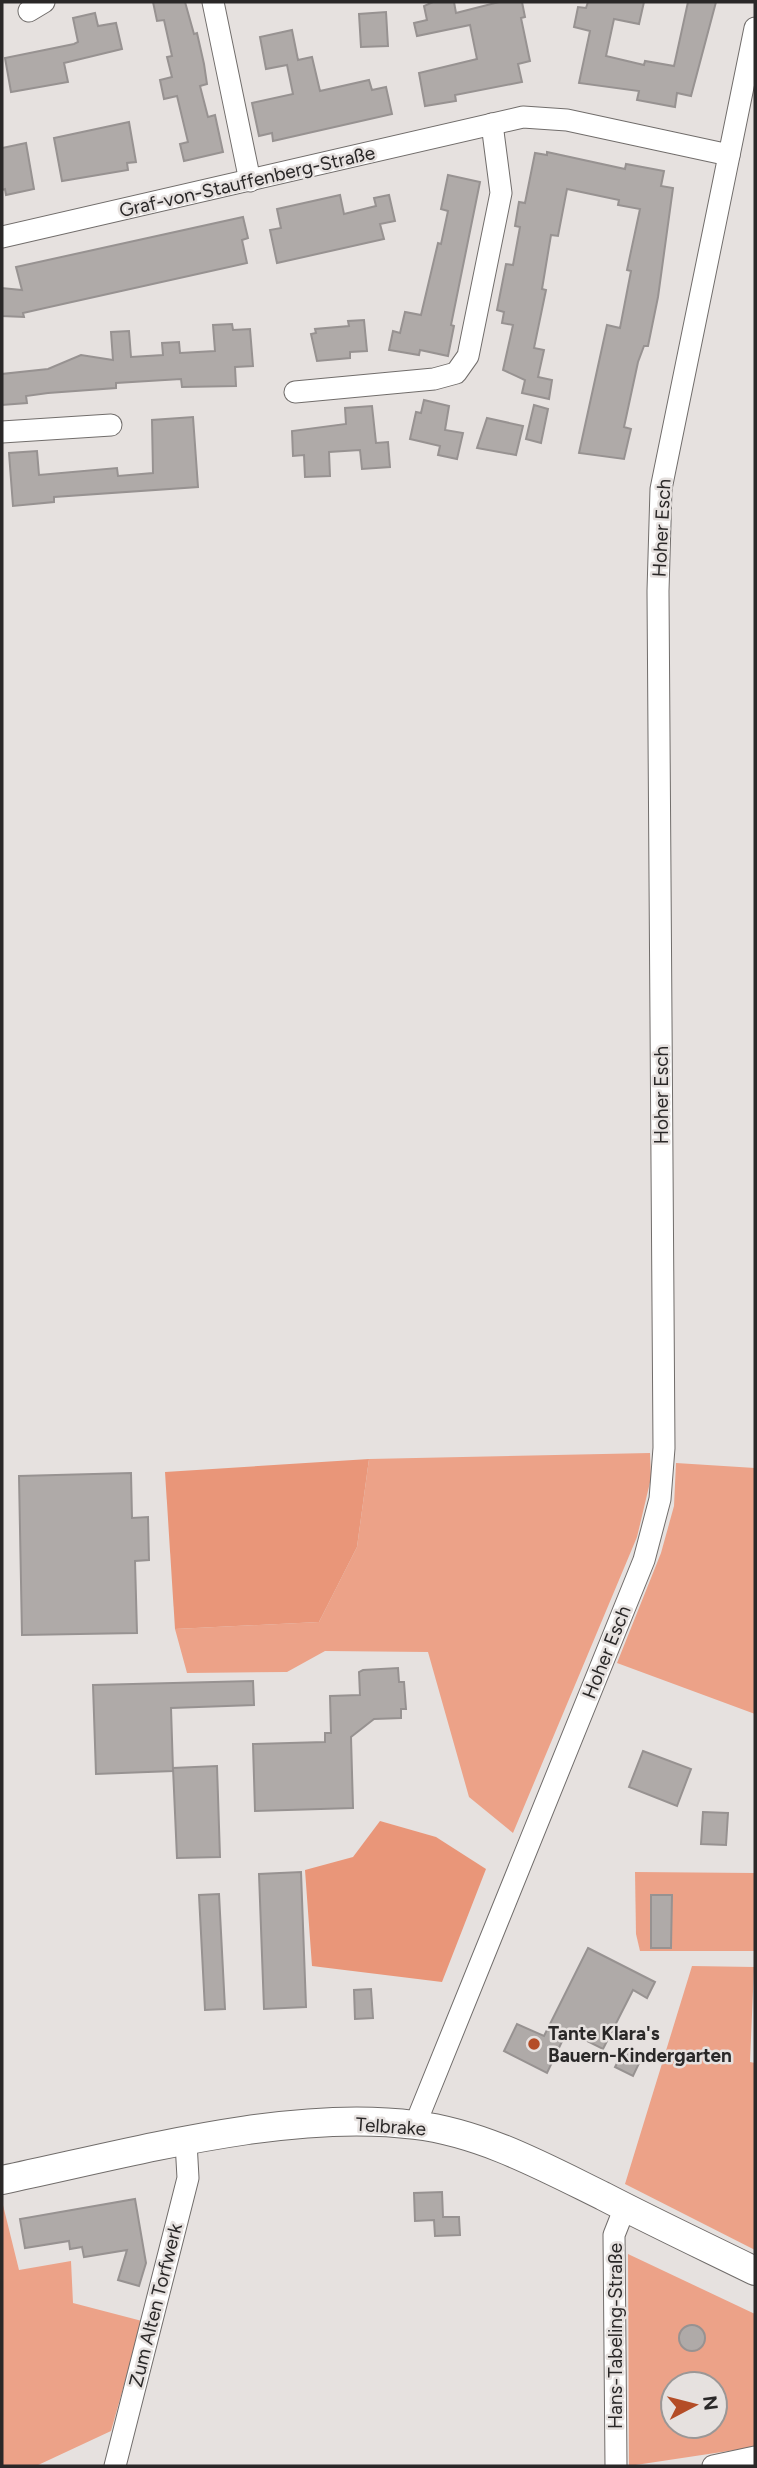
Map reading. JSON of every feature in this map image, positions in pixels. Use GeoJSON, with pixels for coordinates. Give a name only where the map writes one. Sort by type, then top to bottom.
{"type":"FeatureCollection","features":[{"type":"Feature","properties":{"kind":"street"},"geometry":{"type":"LineString","coordinates":[[213,2],[250,181]]}},
{"type":"Feature","properties":{"kind":"street","name":"Hoher Esch"},"geometry":{"type":"LineString","coordinates":[[415,2124],[644,1560],[660,1499],[664,1448],[658,591],[661,489],[755,28]]}},
{"type":"Feature","properties":{"kind":"street","name":"Graf-von-Stauffenberg-Straße"},"geometry":{"type":"LineString","coordinates":[[2,237],[492,124],[543,116],[729,155]]}},
{"type":"Feature","properties":{"kind":"street"},"geometry":{"type":"LineString","coordinates":[[295,393],[434,379],[456,373],[467,356],[501,193],[492,124]]}},
{"type":"Feature","properties":{"kind":"street"},"geometry":{"type":"LineString","coordinates":[[2,432],[111,425]]}},
{"type":"Feature","properties":{"kind":"street","name":"Telbrake"},"geometry":{"type":"LineString","coordinates":[[2,2180],[252,2130],[319,2124],[415,2124],[453,2133],[527,2159],[755,2271]]}},
{"type":"Feature","properties":{"kind":"street","name":"Zum Alten Torfwerk"},"geometry":{"type":"LineString","coordinates":[[114,2466],[188,2178],[186,2143]]}},
{"type":"Feature","properties":{"kind":"street","name":"Hans-Tabeling-Straße"},"geometry":{"type":"LineString","coordinates":[[616,2466],[614,2235],[625,2207]]}},
{"type":"Feature","properties":{"kind":"street"},"geometry":{"type":"LineString","coordinates":[[713,2466],[755,2457]]}},
{"type":"Feature","properties":{"kind":"shaded area"},"geometry":{"type":"Polygon","coordinates":[[[650,1453],[651,1478],[637,1537],[513,1833],[469,1797],[428,1652],[325,1651],[287,1672],[187,1673],[175,1629],[319,1622],[357,1547],[369,1459],[650,1453]]]}},
{"type":"Feature","properties":{"kind":"shaded area"},"geometry":{"type":"Polygon","coordinates":[[[369,1459],[357,1547],[319,1622],[175,1629],[165,1472],[369,1459]]]}},
{"type":"Feature","properties":{"kind":"shaded area"},"geometry":{"type":"Polygon","coordinates":[[[676,1463],[755,1468],[755,1714],[617,1663],[661,1553],[674,1506],[676,1463]]]}},
{"type":"Feature","properties":{"kind":"shaded area"},"geometry":{"type":"Polygon","coordinates":[[[380,1821],[436,1837],[486,1869],[442,1982],[312,1966],[305,1870],[353,1857],[380,1821]]]}},
{"type":"Feature","properties":{"kind":"shaded area"},"geometry":{"type":"Polygon","coordinates":[[[635,1872],[755,1873],[755,1951],[640,1951],[636,1934],[635,1872]]]}},
{"type":"Feature","properties":{"kind":"shaded area"},"geometry":{"type":"Polygon","coordinates":[[[692,1966],[754,1967],[750,2062],[755,2063],[755,2250],[625,2184],[692,1966]]]}},
{"type":"Feature","properties":{"kind":"shaded area"},"geometry":{"type":"Polygon","coordinates":[[[2,2201],[19,2270],[71,2261],[73,2303],[142,2321],[111,2431],[36,2466],[2,2466],[2,2201]]]}},
{"type":"Feature","properties":{"kind":"shaded area"},"geometry":{"type":"Polygon","coordinates":[[[628,2254],[755,2314],[755,2447],[629,2466],[628,2254]]]}},
{"type":"Feature","properties":{"kind":"building"},"geometry":{"type":"Polygon","coordinates":[[[153,2],[185,2],[194,34],[197,33],[204,64],[207,84],[200,86],[208,117],[215,115],[223,152],[184,161],[180,144],[188,142],[177,96],[164,99],[160,80],[172,77],[167,57],[172,56],[164,20],[157,21],[153,2]]]}},
{"type":"Feature","properties":{"kind":"building"},"geometry":{"type":"Polygon","coordinates":[[[433,2],[454,2],[456,13],[499,2],[522,2],[525,17],[521,18],[530,61],[518,64],[522,82],[455,95],[456,101],[425,106],[419,73],[477,59],[470,25],[417,36],[414,23],[427,20],[424,6],[433,2]]]}},
{"type":"Feature","properties":{"kind":"building"},"geometry":{"type":"Polygon","coordinates":[[[588,2],[644,2],[639,24],[614,19],[606,56],[644,65],[645,61],[674,66],[688,2],[716,2],[691,96],[677,93],[675,107],[637,100],[639,91],[579,83],[590,31],[574,27],[578,7],[586,8],[588,2]]]}},
{"type":"Feature","properties":{"kind":"building"},"geometry":{"type":"Polygon","coordinates":[[[386,12],[388,46],[361,47],[359,14],[386,12]]]}},
{"type":"Feature","properties":{"kind":"building"},"geometry":{"type":"Polygon","coordinates":[[[95,13],[98,26],[116,23],[122,49],[64,63],[68,82],[11,92],[5,58],[78,42],[73,18],[95,13]]]}},
{"type":"Feature","properties":{"kind":"building"},"geometry":{"type":"Polygon","coordinates":[[[292,30],[298,60],[312,57],[320,91],[369,80],[372,90],[386,87],[392,114],[273,141],[272,133],[259,136],[252,103],[293,94],[287,65],[266,69],[260,37],[292,30]]]}},
{"type":"Feature","properties":{"kind":"building"},"geometry":{"type":"Polygon","coordinates":[[[129,122],[136,162],[127,163],[128,170],[62,181],[54,138],[129,122]]]}},
{"type":"Feature","properties":{"kind":"building"},"geometry":{"type":"Polygon","coordinates":[[[26,143],[34,189],[6,195],[5,189],[2,190],[2,148],[26,143]]]}},
{"type":"Feature","properties":{"kind":"building"},"geometry":{"type":"Polygon","coordinates":[[[547,152],[625,169],[626,164],[664,171],[661,186],[673,188],[658,297],[648,346],[644,346],[638,362],[624,427],[631,429],[624,459],[579,453],[607,325],[620,328],[631,271],[627,270],[640,209],[618,205],[619,200],[567,189],[558,236],[551,235],[542,289],[546,290],[534,348],[544,350],[538,377],[552,380],[549,399],[522,393],[525,380],[503,370],[513,325],[502,323],[504,312],[497,310],[506,264],[513,265],[520,227],[515,226],[519,202],[525,203],[535,153],[547,155],[547,152]]]}},
{"type":"Feature","properties":{"kind":"building"},"geometry":{"type":"Polygon","coordinates":[[[448,175],[480,182],[451,325],[454,326],[448,356],[420,350],[419,355],[389,350],[393,331],[400,333],[405,312],[421,315],[448,211],[441,209],[448,175]]]}},
{"type":"Feature","properties":{"kind":"building"},"geometry":{"type":"Polygon","coordinates":[[[340,195],[344,214],[376,206],[374,198],[389,195],[395,221],[380,224],[384,239],[277,263],[270,230],[281,228],[277,209],[340,195]]]}},
{"type":"Feature","properties":{"kind":"building"},"geometry":{"type":"Polygon","coordinates":[[[243,217],[248,238],[242,240],[247,263],[23,313],[24,317],[2,316],[2,288],[22,290],[16,267],[243,217]]]}},
{"type":"Feature","properties":{"kind":"building"},"geometry":{"type":"Polygon","coordinates":[[[364,320],[367,351],[350,352],[350,358],[317,361],[311,334],[316,333],[315,329],[349,326],[348,321],[364,320]]]}},
{"type":"Feature","properties":{"kind":"building"},"geometry":{"type":"Polygon","coordinates":[[[232,324],[233,330],[250,329],[253,366],[235,367],[236,386],[182,387],[181,379],[116,383],[116,388],[26,396],[27,403],[2,405],[2,374],[48,369],[81,355],[113,360],[111,332],[129,331],[131,357],[163,355],[162,343],[179,342],[180,353],[215,351],[213,325],[232,324]]]}},
{"type":"Feature","properties":{"kind":"building"},"geometry":{"type":"Polygon","coordinates":[[[424,400],[449,406],[445,430],[463,433],[457,459],[438,455],[440,446],[410,439],[416,412],[421,413],[424,400]]]}},
{"type":"Feature","properties":{"kind":"building"},"geometry":{"type":"Polygon","coordinates":[[[534,405],[548,409],[541,443],[526,439],[534,405]]]}},
{"type":"Feature","properties":{"kind":"building"},"geometry":{"type":"Polygon","coordinates":[[[372,406],[376,443],[388,442],[390,467],[362,469],[360,450],[329,452],[330,476],[305,477],[304,455],[293,456],[292,431],[346,424],[345,408],[372,406]]]}},
{"type":"Feature","properties":{"kind":"building"},"geometry":{"type":"Polygon","coordinates":[[[193,417],[198,487],[54,497],[54,502],[13,506],[9,453],[37,451],[39,475],[117,468],[118,476],[153,473],[152,420],[193,417]]]}},
{"type":"Feature","properties":{"kind":"building"},"geometry":{"type":"Polygon","coordinates":[[[487,418],[523,426],[516,455],[477,448],[487,418]]]}},
{"type":"Feature","properties":{"kind":"building"},"geometry":{"type":"Polygon","coordinates":[[[131,1473],[132,1518],[148,1517],[149,1560],[135,1561],[137,1633],[22,1635],[19,1476],[131,1473]]]}},
{"type":"Feature","properties":{"kind":"building"},"geometry":{"type":"Polygon","coordinates":[[[398,1668],[399,1682],[404,1682],[406,1709],[401,1709],[401,1718],[374,1719],[351,1737],[353,1808],[255,1811],[253,1744],[325,1742],[325,1733],[331,1733],[330,1696],[360,1695],[359,1672],[363,1670],[398,1668]]]}},
{"type":"Feature","properties":{"kind":"building"},"geometry":{"type":"Polygon","coordinates":[[[253,1681],[254,1705],[171,1708],[173,1771],[96,1774],[93,1685],[253,1681]]]}},
{"type":"Feature","properties":{"kind":"building"},"geometry":{"type":"Polygon","coordinates":[[[643,1751],[691,1769],[677,1806],[629,1787],[643,1751]]]}},
{"type":"Feature","properties":{"kind":"building"},"geometry":{"type":"Polygon","coordinates":[[[217,1766],[220,1857],[177,1858],[173,1768],[217,1766]]]}},
{"type":"Feature","properties":{"kind":"building"},"geometry":{"type":"Polygon","coordinates":[[[703,1812],[728,1813],[726,1845],[701,1844],[703,1812]]]}},
{"type":"Feature","properties":{"kind":"building"},"geometry":{"type":"Polygon","coordinates":[[[301,1872],[306,2007],[264,2009],[259,1874],[301,1872]]]}},
{"type":"Feature","properties":{"kind":"building"},"geometry":{"type":"Polygon","coordinates":[[[219,1894],[225,2009],[205,2010],[199,1895],[219,1894]]]}},
{"type":"Feature","properties":{"kind":"building"},"geometry":{"type":"Polygon","coordinates":[[[651,1895],[672,1895],[671,1948],[651,1948],[651,1895]]]}},
{"type":"Feature","properties":{"kind":"building"},"geometry":{"type":"Polygon","coordinates":[[[588,1948],[655,1982],[647,1998],[633,1990],[603,2049],[567,2031],[547,2073],[504,2051],[517,2024],[544,2036],[588,1948]]]}},
{"type":"Feature","properties":{"kind":"building"},"geometry":{"type":"Polygon","coordinates":[[[371,1989],[373,2018],[355,2019],[354,1990],[371,1989]]]}},
{"type":"Feature","properties":{"kind":"building"},"geometry":{"type":"Polygon","coordinates":[[[625,2048],[642,2057],[633,2076],[615,2067],[625,2048]]]}},
{"type":"Feature","properties":{"kind":"building"},"geometry":{"type":"Polygon","coordinates":[[[442,2192],[443,2217],[459,2217],[460,2235],[435,2236],[434,2220],[415,2221],[414,2193],[442,2192]]]}},
{"type":"Feature","properties":{"kind":"building"},"geometry":{"type":"Polygon","coordinates":[[[135,2199],[146,2263],[139,2286],[118,2280],[127,2250],[84,2257],[82,2247],[70,2249],[69,2241],[25,2248],[20,2219],[135,2199]]]}},
{"type":"Feature","properties":{"kind":"building"},"geometry":{"type":"Polygon","coordinates":[[[692,2325],[701,2329],[705,2338],[701,2347],[692,2351],[683,2347],[679,2338],[683,2329],[692,2325]]]}},
{"type":"Feature","properties":{"kind":"place","name":"Tante Klara's Bauern-Kindergarten"},"geometry":{"type":"Point","coordinates":[534,2044]}}]}
